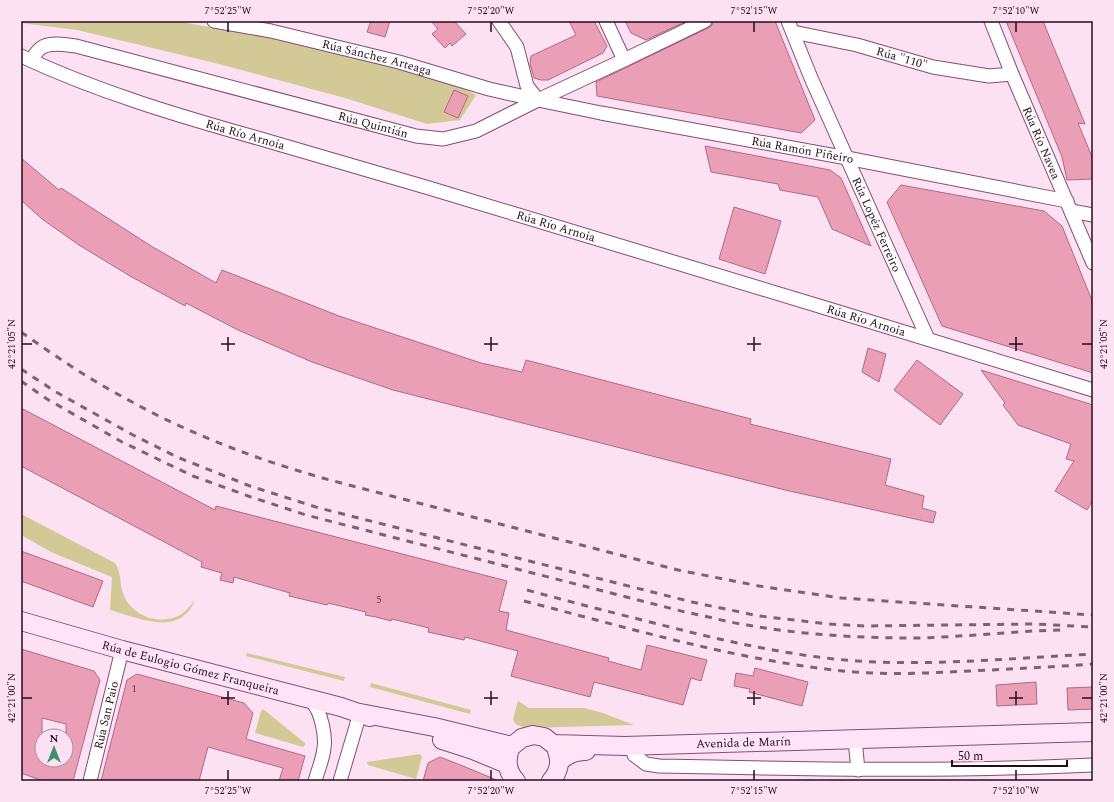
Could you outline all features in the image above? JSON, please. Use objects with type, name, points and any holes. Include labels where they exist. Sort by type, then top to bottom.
[{"type":"main road","name":"Rúa de Eulogio Gómez Franqueira","points":[[21,621],[122,650],[360,713],[473,750],[507,764]]},
{"type":"main road","name":"Rúa de Eulogio Gómez Franqueira","points":[[360,713],[434,727],[512,746]]},
{"type":"main road","name":"Avenida de Marín","points":[[627,746],[1093,732]]},
{"type":"main road","points":[[516,781],[508,770],[508,753],[512,746],[522,738],[533,735],[544,737],[553,744],[559,756],[560,761],[558,770],[551,781]]},
{"type":"main road","points":[[553,744],[627,746]]},
{"type":"main road","points":[[560,761],[565,756],[572,753],[627,746]]},
{"type":"street","name":"Rúa Sánchez Arteaga","points":[[214,21],[278,32],[399,62],[489,89],[538,100]]},
{"type":"street","points":[[499,21],[518,47],[527,86],[538,100]]},
{"type":"street","points":[[606,21],[624,60]]},
{"type":"street","name":"Rúa Quintián","points":[[26,58],[46,45],[61,44],[76,46],[416,136],[443,139],[476,131],[705,21]]},
{"type":"street","name":"Rúa Río Navea","points":[[991,21],[1093,264]]},
{"type":"street","name":"Rúa \"110\"","points":[[790,27],[933,66],[989,76],[1012,74]]},
{"type":"street","name":"Rúa Lopéz Ferreiro","points":[[790,27],[928,340]]},
{"type":"street","name":"Rúa Río Arnoia","points":[[26,58],[130,99],[194,120],[587,236],[1093,390]]},
{"type":"street","name":"Rúa Ramón Piñeiro","points":[[538,100],[847,158],[1069,206],[1093,214]]},
{"type":"street","name":"Rúa San Paio","points":[[90,781],[122,650]]},
{"type":"street","points":[[305,698],[313,703],[317,709],[325,740],[324,750],[315,781]]},
{"type":"street","points":[[340,781],[360,713]]},
{"type":"street","points":[[855,740],[858,770]]},
{"type":"street","points":[[687,744],[689,766]]},
{"type":"street","name":"Avenida de Marín","points":[[627,746],[634,755],[646,764],[689,766],[858,770],[1038,768],[1093,765]]},
{"type":"shaded area","points":[[21,21],[175,21],[307,44],[451,82],[476,95],[460,120],[427,124],[345,98],[211,62],[77,30],[21,23]]},
{"type":"shaded area","points":[[21,514],[115,563],[119,571],[121,588],[124,596],[128,603],[140,614],[155,619],[172,618],[180,615],[195,600],[188,612],[179,619],[169,622],[145,620],[110,610],[112,577],[53,553],[21,535]]},
{"type":"shaded area","points":[[247,653],[345,677],[344,681],[246,656]]},
{"type":"shaded area","points":[[371,683],[471,710],[470,714],[370,687]]},
{"type":"shaded area","points":[[518,701],[529,708],[584,708],[603,713],[634,725],[527,728],[518,725],[513,719]]},
{"type":"shaded area","points":[[263,709],[305,743],[305,745],[303,747],[255,733],[261,711]]},
{"type":"shaded area","points":[[420,754],[422,757],[416,779],[368,765],[367,762]]},
{"type":"building","points":[[371,21],[390,21],[385,37],[367,32]]},
{"type":"building","points":[[431,21],[454,21],[466,34],[452,46],[450,43],[445,48],[432,34],[438,29]]},
{"type":"building","points":[[569,21],[594,21],[607,46],[603,53],[548,80],[534,78],[530,64],[531,56],[576,35]]},
{"type":"building","points":[[625,21],[687,21],[646,40],[631,33]]},
{"type":"building","points":[[713,21],[775,21],[815,120],[801,133],[597,96],[596,82],[708,28],[712,25]]},
{"type":"building","points":[[1006,21],[1043,21],[1085,124],[1078,123],[1093,159],[1093,179],[1067,180],[1062,157]]},
{"type":"building","points":[[454,90],[468,96],[458,118],[444,112]]},
{"type":"building","points":[[705,146],[830,170],[841,178],[871,246],[832,229],[818,197],[780,190],[778,184],[711,172]]},
{"type":"building","points":[[21,158],[59,190],[61,188],[151,246],[216,283],[222,270],[339,316],[481,363],[522,372],[526,360],[751,419],[750,424],[891,459],[885,485],[924,496],[922,508],[936,512],[933,523],[785,490],[393,390],[312,362],[238,330],[186,303],[185,306],[130,276],[79,245],[42,219],[21,200]]},
{"type":"building","points":[[901,185],[1044,211],[1062,226],[1093,303],[1093,373],[942,326],[887,202]]},
{"type":"building","points":[[734,207],[781,221],[765,274],[719,259]]},
{"type":"building","points":[[868,348],[886,354],[879,382],[862,372]]},
{"type":"building","points":[[917,360],[963,394],[940,425],[894,390]]},
{"type":"building","points":[[981,370],[1093,405],[1093,500],[1087,510],[1055,491],[1074,461],[1066,459],[1071,444],[1018,425],[1003,405],[1005,403]]},
{"type":"building","points":[[21,408],[215,510],[216,506],[507,581],[499,611],[509,613],[506,630],[609,658],[608,661],[641,670],[647,645],[707,660],[701,681],[691,678],[683,705],[594,682],[590,697],[511,676],[518,651],[465,637],[464,640],[428,632],[429,628],[392,619],[391,621],[365,615],[366,612],[328,603],[327,605],[289,596],[290,593],[234,577],[233,583],[220,580],[222,573],[201,567],[202,562],[21,466]]},
{"type":"building","points":[[21,551],[103,581],[93,607],[21,581]]},
{"type":"building","points":[[21,649],[94,671],[100,680],[73,781],[43,781],[21,773]]},
{"type":"building","points":[[755,668],[808,682],[802,706],[749,692],[750,689],[734,686],[736,673],[753,676]]},
{"type":"building","points":[[137,674],[244,703],[253,713],[246,739],[305,756],[298,781],[279,781],[283,768],[208,747],[199,781],[101,781],[127,680]]},
{"type":"building","points":[[1036,682],[1037,704],[997,706],[996,685]]},
{"type":"building","points":[[1093,687],[1093,709],[1068,710],[1067,688]]},
{"type":"building","points":[[440,757],[499,781],[423,781],[428,763]]},
{"type":"railway","points":[[21,332],[58,358],[110,390],[176,424],[231,448],[259,458],[345,484],[678,570],[759,586],[841,598],[1093,615]]},
{"type":"railway","points":[[21,369],[56,392],[133,435],[177,457],[250,486],[319,508],[692,602],[759,616],[829,624],[866,626],[1035,624],[1093,627]]},
{"type":"railway","points":[[21,381],[47,399],[122,442],[193,476],[251,497],[306,515],[685,612],[768,628],[810,634],[853,637],[916,638],[1061,630]]},
{"type":"railway","points":[[527,590],[732,642],[782,652],[832,659],[916,663],[1093,654]]},
{"type":"railway","points":[[524,601],[729,653],[771,661],[854,672],[926,673],[1093,664]]}]
